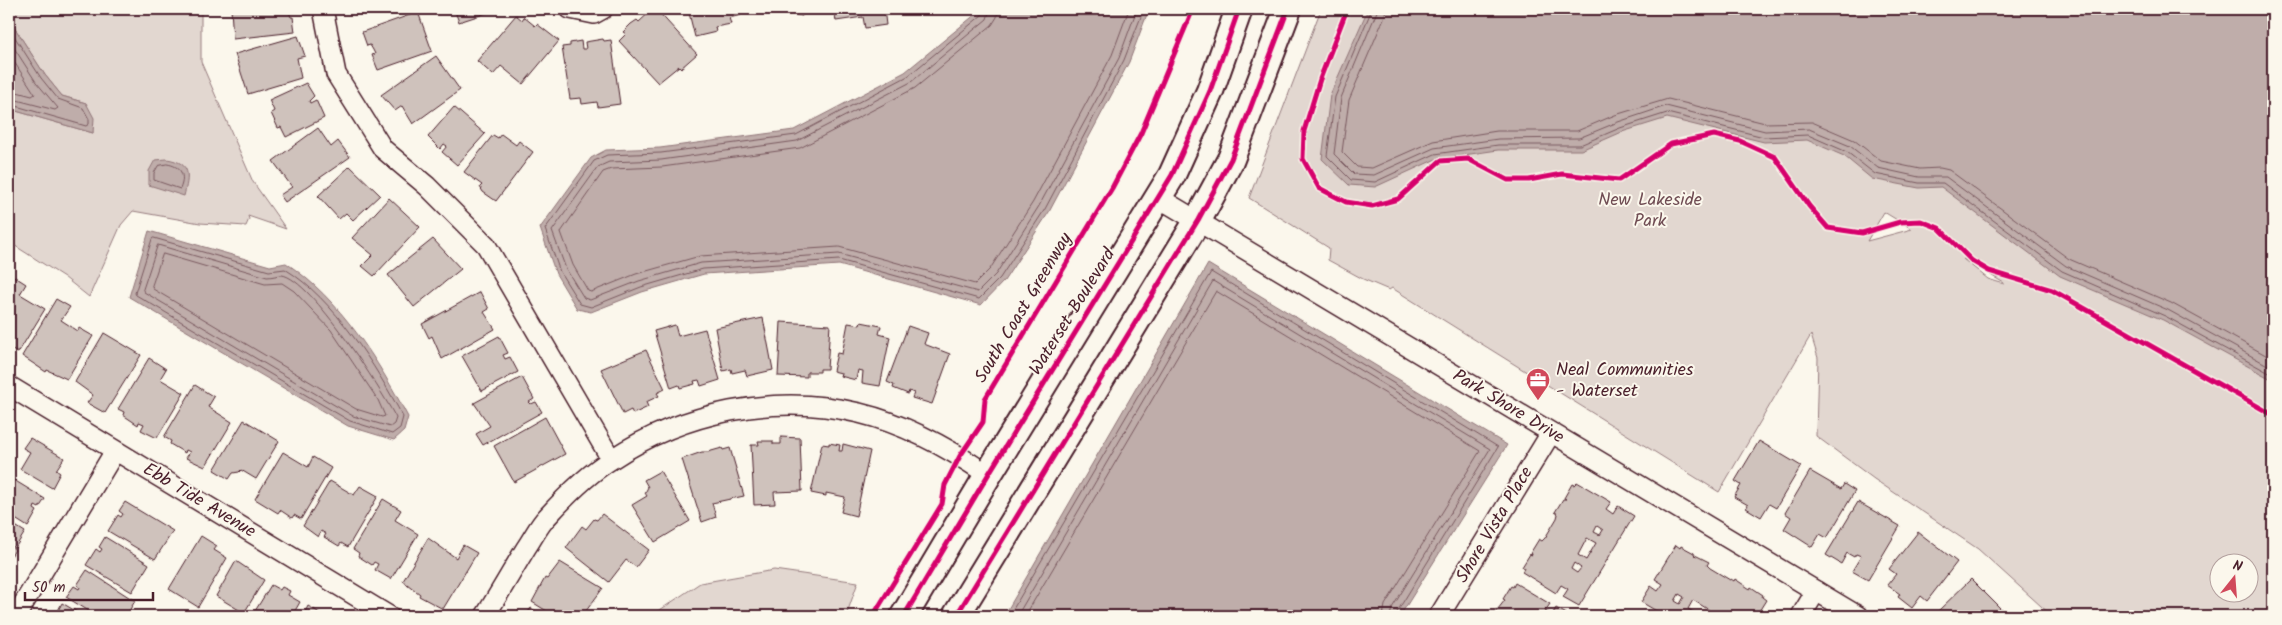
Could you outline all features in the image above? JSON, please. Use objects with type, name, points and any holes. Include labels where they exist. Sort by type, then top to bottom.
[{"type":"street","points":[[323,9],[336,74],[383,149],[427,186],[486,246],[611,459]]},
{"type":"street","points":[[570,9],[594,14],[603,9]]},
{"type":"street","name":"Waterset Boulevard","points":[[904,616],[1172,175],[1210,91],[1239,9]]},
{"type":"street","points":[[956,616],[1198,220],[1231,159],[1288,9]]},
{"type":"street","name":"Park Shore Drive","points":[[1159,198],[1858,616]]},
{"type":"street","name":"Ebb Tide Avenue","points":[[9,386],[389,616]]},
{"type":"street","points":[[485,616],[545,518],[579,486],[611,459],[647,440],[701,416],[750,407],[804,406],[859,413],[914,432],[960,456],[988,475]]},
{"type":"street","name":"Shore Vista Place","points":[[1439,616],[1551,433]]},
{"type":"street","points":[[16,616],[115,451]]},
{"type":"street","points":[[1800,616],[1816,591]]},
{"type":"green space","points":[[9,9],[201,9],[201,62],[253,182],[286,229],[248,216],[249,219],[246,226],[200,223],[133,211],[121,225],[89,297],[64,277],[9,242],[9,109],[93,133],[86,103],[62,96],[45,75],[9,19]]},
{"type":"green space","name":"New Lakeside Park","points":[[1321,9],[2273,9],[2273,616],[2052,616],[1978,549],[1874,479],[1816,436],[1818,358],[1811,335],[1719,492],[1392,288],[1389,290],[1363,279],[1328,260],[1329,248],[1249,198]],"holes":[[[1884,212],[1912,229],[1867,241]],[[1963,259],[2004,283],[2004,284],[1988,279]]]},
{"type":"green space","points":[[774,570],[858,582],[846,616],[651,616],[700,583]]},
{"type":"water","points":[[982,9],[1149,9],[1129,62],[1049,212],[1004,281],[981,305],[839,265],[704,274],[642,292],[591,312],[577,309],[556,274],[540,228],[591,158],[606,150],[660,148],[794,130],[905,72]]},
{"type":"water","points":[[1368,9],[2273,9],[2273,380],[2163,320],[2060,276],[1941,187],[1919,188],[1872,179],[1844,156],[1807,140],[1764,142],[1667,118],[1622,132],[1581,150],[1498,150],[1436,159],[1375,187],[1349,185],[1322,159],[1330,95]]},
{"type":"water","points":[[9,19],[45,75],[62,96],[86,103],[94,118],[93,133],[9,109]]},
{"type":"water","points":[[167,159],[185,167],[187,182],[184,196],[149,185],[149,171],[155,160]]},
{"type":"water","points":[[149,231],[270,266],[286,263],[306,278],[324,294],[356,332],[384,374],[408,417],[404,431],[394,440],[348,426],[129,297]]},
{"type":"water","points":[[1208,264],[1507,445],[1400,616],[1004,616]]},
{"type":"building","points":[[231,9],[288,9],[291,17],[293,17],[295,32],[233,39]]},
{"type":"building","points":[[454,9],[499,9],[459,22]]},
{"type":"building","points":[[653,9],[656,9],[697,54],[681,68],[679,66],[658,83],[619,41],[626,34],[623,32],[631,24],[637,20],[639,22]]},
{"type":"building","points":[[688,9],[739,9],[741,15],[729,18],[731,24],[715,27],[716,32],[695,37]]},
{"type":"building","points":[[768,9],[804,9],[802,16]]},
{"type":"building","points":[[834,9],[884,9],[886,25],[865,28],[863,17],[836,21]]},
{"type":"building","points":[[418,12],[432,51],[378,70],[372,55],[375,54],[370,45],[367,46],[362,32]]},
{"type":"building","points":[[516,15],[522,20],[524,17],[535,26],[537,24],[559,41],[523,84],[501,66],[493,75],[477,61]]},
{"type":"building","points":[[298,36],[305,56],[297,58],[301,78],[248,94],[235,54]]},
{"type":"building","points":[[603,39],[604,41],[611,40],[620,104],[598,107],[597,102],[582,104],[581,98],[570,99],[562,47],[581,41],[582,49],[586,49],[585,42]]},
{"type":"building","points":[[436,56],[460,90],[413,124],[402,106],[395,111],[381,95]]},
{"type":"building","points":[[306,83],[314,96],[309,101],[310,103],[316,100],[324,118],[286,137],[281,127],[278,128],[271,113],[274,111],[269,100]]},
{"type":"building","points":[[454,107],[485,134],[457,165],[442,152],[447,146],[444,144],[440,149],[428,137]]},
{"type":"building","points":[[318,128],[331,147],[338,141],[350,157],[285,202],[280,195],[292,187],[273,161]]},
{"type":"building","points":[[501,134],[516,145],[519,141],[533,152],[496,201],[483,192],[480,187],[482,185],[464,172],[493,135],[498,138]]},
{"type":"building","points":[[350,166],[380,195],[353,220],[346,213],[339,219],[318,196]]},
{"type":"building","points":[[389,198],[420,227],[374,276],[362,266],[373,255],[352,238]]},
{"type":"building","points":[[433,239],[461,269],[414,307],[388,275]]},
{"type":"building","points":[[9,273],[26,284],[20,294],[45,309],[18,353],[9,350]]},
{"type":"building","points":[[480,292],[489,309],[484,312],[495,329],[442,359],[432,336],[429,338],[422,324]]},
{"type":"building","points":[[56,299],[70,307],[61,320],[78,331],[79,328],[93,336],[67,379],[47,370],[46,372],[22,356]]},
{"type":"building","points":[[763,318],[773,370],[747,376],[745,370],[732,373],[731,369],[723,371],[715,328]]},
{"type":"building","points":[[781,322],[830,325],[827,369],[820,369],[820,372],[807,372],[807,377],[778,376]]},
{"type":"building","points":[[861,322],[881,326],[879,334],[890,337],[880,386],[862,383],[863,371],[858,370],[856,380],[840,376],[841,373],[833,371],[837,353],[842,354],[848,323],[860,325]]},
{"type":"building","points":[[675,325],[678,336],[705,329],[720,380],[701,386],[699,380],[694,381],[695,384],[680,388],[679,385],[671,388],[654,331]]},
{"type":"building","points":[[908,326],[928,333],[924,344],[950,354],[932,404],[912,398],[914,393],[909,391],[908,394],[893,388],[894,385],[887,382]]},
{"type":"building","points":[[104,333],[141,355],[105,413],[87,403],[93,395],[75,382]]},
{"type":"building","points":[[499,336],[508,353],[503,355],[505,359],[510,357],[518,372],[482,391],[462,356]]},
{"type":"building","points":[[646,350],[665,389],[657,393],[659,396],[646,402],[648,407],[633,414],[631,410],[623,414],[601,369]]},
{"type":"building","points":[[149,358],[166,369],[160,379],[184,393],[157,438],[141,430],[144,424],[139,422],[138,425],[123,415],[124,412],[118,409]]},
{"type":"building","points":[[522,377],[534,399],[529,402],[531,404],[536,402],[542,412],[483,445],[476,434],[490,426],[474,403]]},
{"type":"building","points":[[195,385],[214,397],[208,407],[232,422],[205,467],[186,458],[190,452],[186,450],[185,453],[170,444],[171,441],[164,437]]},
{"type":"building","points":[[545,417],[565,454],[514,482],[494,446]]},
{"type":"building","points":[[244,420],[279,441],[256,479],[241,470],[233,473],[229,479],[214,470]]},
{"type":"building","points":[[781,437],[800,438],[802,491],[774,492],[775,504],[754,505],[751,445],[759,445],[758,441],[773,441],[773,444],[781,444]]},
{"type":"building","points":[[30,438],[64,458],[56,470],[60,473],[52,488],[20,469],[30,452],[23,448]]},
{"type":"building","points":[[1759,441],[1801,466],[1776,508],[1769,504],[1761,517],[1746,508],[1748,505],[1734,497],[1741,485],[1735,481]]},
{"type":"building","points":[[829,443],[840,445],[839,451],[842,451],[843,444],[870,451],[856,516],[841,512],[845,497],[826,493],[826,496],[811,493],[822,444],[829,445]]},
{"type":"building","points":[[722,448],[723,450],[730,448],[744,496],[712,503],[716,517],[702,522],[682,459]]},
{"type":"building","points":[[283,452],[308,467],[313,457],[331,468],[301,519],[294,515],[292,518],[280,510],[278,513],[255,499]]},
{"type":"building","points":[[660,471],[690,521],[655,542],[632,505],[647,496],[645,493],[648,487],[644,480]]},
{"type":"building","points":[[1810,471],[1841,489],[1844,484],[1855,491],[1827,538],[1820,534],[1812,547],[1784,529],[1791,517],[1785,513]]},
{"type":"building","points":[[9,477],[45,499],[39,508],[35,506],[34,509],[37,511],[28,527],[9,515]]},
{"type":"building","points":[[330,481],[354,495],[360,486],[378,496],[348,547],[341,543],[339,546],[324,537],[326,534],[321,531],[318,537],[303,526]]},
{"type":"building","points":[[1577,482],[1611,502],[1606,509],[1613,514],[1618,506],[1634,516],[1579,606],[1563,597],[1568,589],[1561,585],[1556,593],[1522,572],[1524,568],[1522,567],[1530,554],[1532,555],[1531,552],[1539,539],[1542,541],[1545,538],[1557,518],[1558,514],[1555,512],[1563,499],[1566,499],[1564,498],[1572,484],[1574,485]],"holes":[[[1597,526],[1603,530],[1600,535],[1594,532]],[[1587,538],[1596,543],[1586,560],[1578,555]],[[1574,563],[1581,568],[1577,573],[1571,569]]]},
{"type":"building","points":[[383,499],[401,510],[395,520],[418,534],[391,579],[375,570],[378,564],[374,562],[372,565],[358,556],[359,553],[353,549]]},
{"type":"building","points":[[125,502],[173,531],[155,559],[108,531],[118,515],[121,517],[123,514],[119,511]]},
{"type":"building","points":[[1858,502],[1900,526],[1868,580],[1852,571],[1861,556],[1856,554],[1854,557],[1847,553],[1841,564],[1826,555]]},
{"type":"building","points":[[602,514],[649,550],[636,567],[626,560],[609,582],[566,548],[582,526],[586,529],[594,519],[597,520]]},
{"type":"building","points":[[9,522],[25,532],[15,548],[12,546],[15,550],[9,559]]},
{"type":"building","points":[[1918,532],[1957,562],[1927,601],[1921,596],[1912,608],[1898,597],[1900,594],[1887,585],[1896,574],[1889,569]]},
{"type":"building","points":[[201,536],[217,546],[214,550],[227,558],[198,607],[169,589]]},
{"type":"building","points":[[105,537],[149,564],[132,592],[86,565],[96,549],[100,552],[102,549],[99,547]]},
{"type":"building","points":[[428,538],[456,558],[463,545],[477,553],[443,609],[419,596],[420,594],[403,581]]},
{"type":"building","points":[[1676,545],[1709,562],[1707,565],[1710,568],[1730,580],[1734,581],[1735,579],[1750,589],[1751,587],[1763,595],[1762,597],[1766,600],[1756,616],[1706,616],[1709,610],[1693,600],[1688,609],[1701,616],[1665,616],[1641,602],[1651,586],[1658,591],[1663,584],[1655,579]],"holes":[[[1679,594],[1684,597],[1680,604],[1675,601]]]},
{"type":"building","points":[[236,561],[264,580],[244,613],[216,596]]},
{"type":"building","points":[[560,562],[603,588],[583,615],[586,616],[555,616],[532,602],[545,578],[547,579]]},
{"type":"building","points":[[87,570],[135,601],[126,616],[97,616],[66,597],[74,586],[79,589],[80,587],[77,585]]},
{"type":"building","points":[[1971,579],[2006,614],[2004,616],[1941,616],[1937,612]]},
{"type":"building","points":[[1515,583],[1550,604],[1545,611],[1552,615],[1556,608],[1570,616],[1496,616],[1494,614],[1505,600],[1503,599],[1511,586],[1513,587]]},
{"type":"building","points":[[271,585],[280,590],[282,587],[290,591],[288,595],[300,602],[292,616],[252,616]]},
{"type":"building","points":[[62,603],[84,616],[55,616]]},
{"type":"building","points":[[308,606],[315,610],[324,616],[303,616]]},
{"type":"building","points":[[531,608],[544,616],[525,616]]},
{"type":"cycle path","name":"South Coast Greenway","points":[[873,616],[942,504],[945,485],[960,456],[983,422],[985,399],[1112,188],[1141,133],[1193,9]]},
{"type":"cycle path","points":[[904,616],[1172,175],[1210,91],[1239,9]]},
{"type":"cycle path","points":[[956,616],[1198,220],[1231,159],[1288,9]]},
{"type":"cycle path","points":[[1347,9],[1320,79],[1304,131],[1303,159],[1319,188],[1346,202],[1372,206],[1398,199],[1440,161],[1468,159],[1508,180],[1529,180],[1562,174],[1619,180],[1671,144],[1714,135],[1740,141],[1775,157],[1809,206],[1828,228],[1862,233],[1900,222],[1921,221],[1939,228],[1972,261],[1989,271],[2052,290],[2273,415]]},
{"type":"place","name":"Neal Communities - Waterset","points":[[1538,401]]}]
